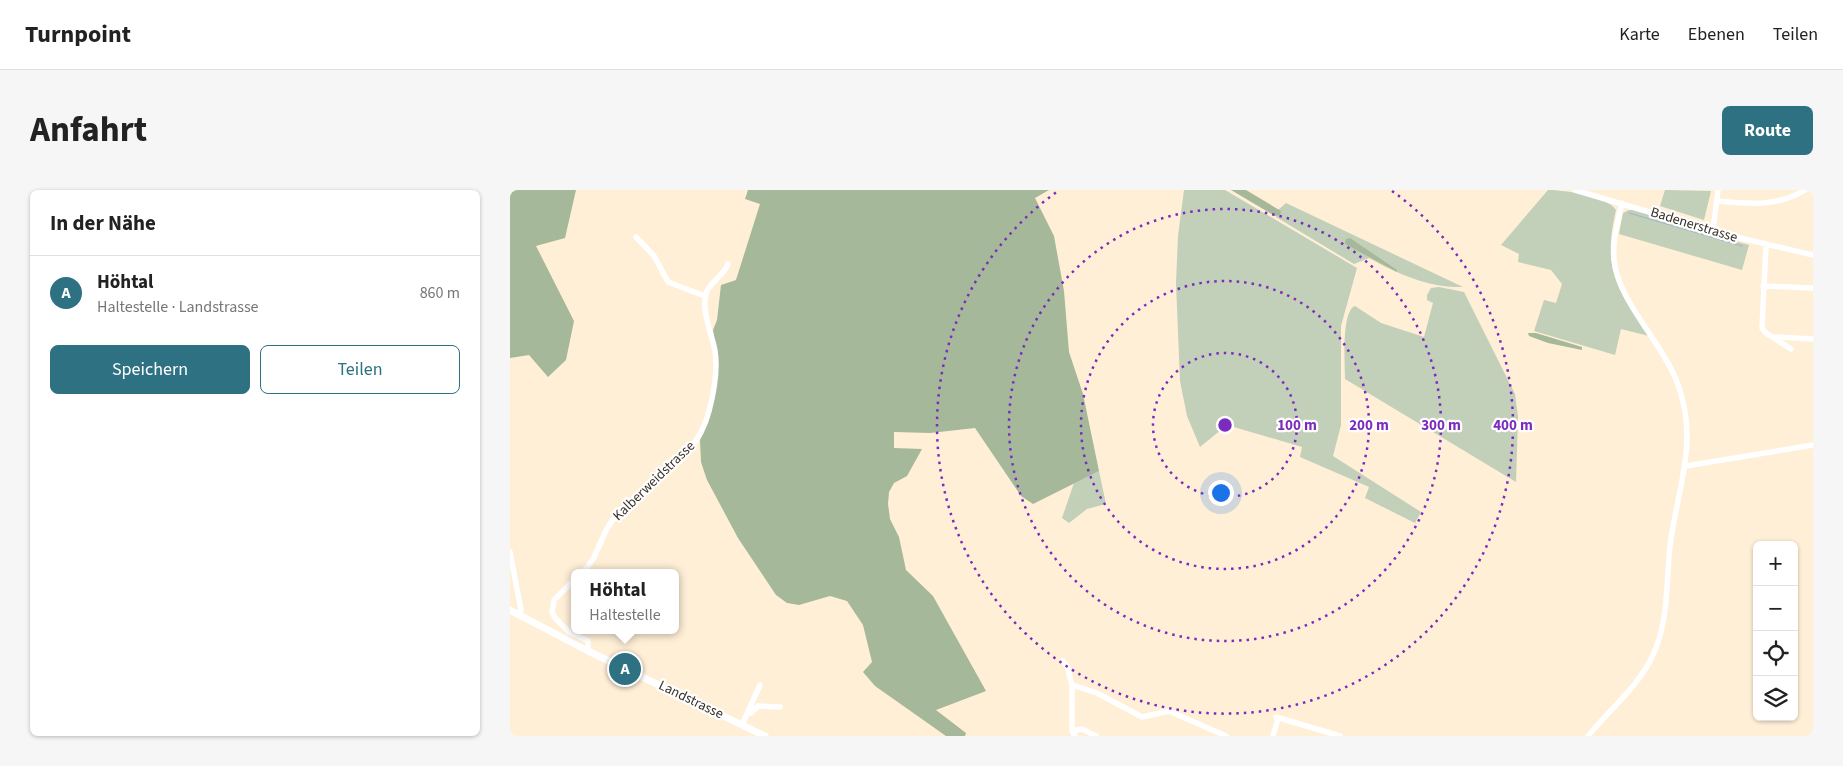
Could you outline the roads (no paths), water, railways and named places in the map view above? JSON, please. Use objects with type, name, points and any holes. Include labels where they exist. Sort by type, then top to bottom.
[{"type":"main road","name":"Landstrasse","points":[[510,610],[519,613],[588,651],[744,722],[765,736]]},
{"type":"street","name":"Badenerstrasse","points":[[1575,190],[1713,231],[1813,255]]},
{"type":"street","points":[[1713,231],[1718,190]]},
{"type":"street","points":[[1717,200],[1776,203],[1793,198],[1805,190]]},
{"type":"street","points":[[1588,736],[1628,692],[1652,658],[1664,621],[1672,531],[1686,466],[1686,423],[1679,386],[1669,363],[1630,303],[1616,274],[1613,242],[1622,203]]},
{"type":"street","points":[[636,237],[654,256],[668,282],[706,296],[710,286],[722,276],[728,264]]},
{"type":"street","points":[[1766,245],[1762,286],[1762,328],[1791,349]]},
{"type":"street","points":[[1762,286],[1813,288]]},
{"type":"street","name":"Kalberweidstrasse","points":[[586,569],[594,560],[612,521],[681,459],[704,429],[712,402],[716,364],[706,312],[706,296]]},
{"type":"street","points":[[1775,338],[1813,339]]},
{"type":"street","points":[[1686,466],[1813,445]]},
{"type":"street","points":[[510,552],[522,610],[519,613]]},
{"type":"street","points":[[571,583],[556,597],[552,612],[555,618],[571,633]]},
{"type":"street","points":[[573,634],[588,641],[588,651]]},
{"type":"street","points":[[1063,661],[1067,666],[1072,686],[1073,734],[1082,729],[1096,736]]},
{"type":"street","points":[[744,722],[760,685]]},
{"type":"street","points":[[1072,686],[1088,689],[1142,717],[1169,711],[1226,736]]},
{"type":"street","points":[[744,722],[758,706],[780,707]]},
{"type":"street","points":[[1273,736],[1277,718],[1340,736]]},
{"type":"waterway","points":[[1629,213],[1742,246]]},
{"type":"place","name":"Höhtal","points":[[625,669]]}]
